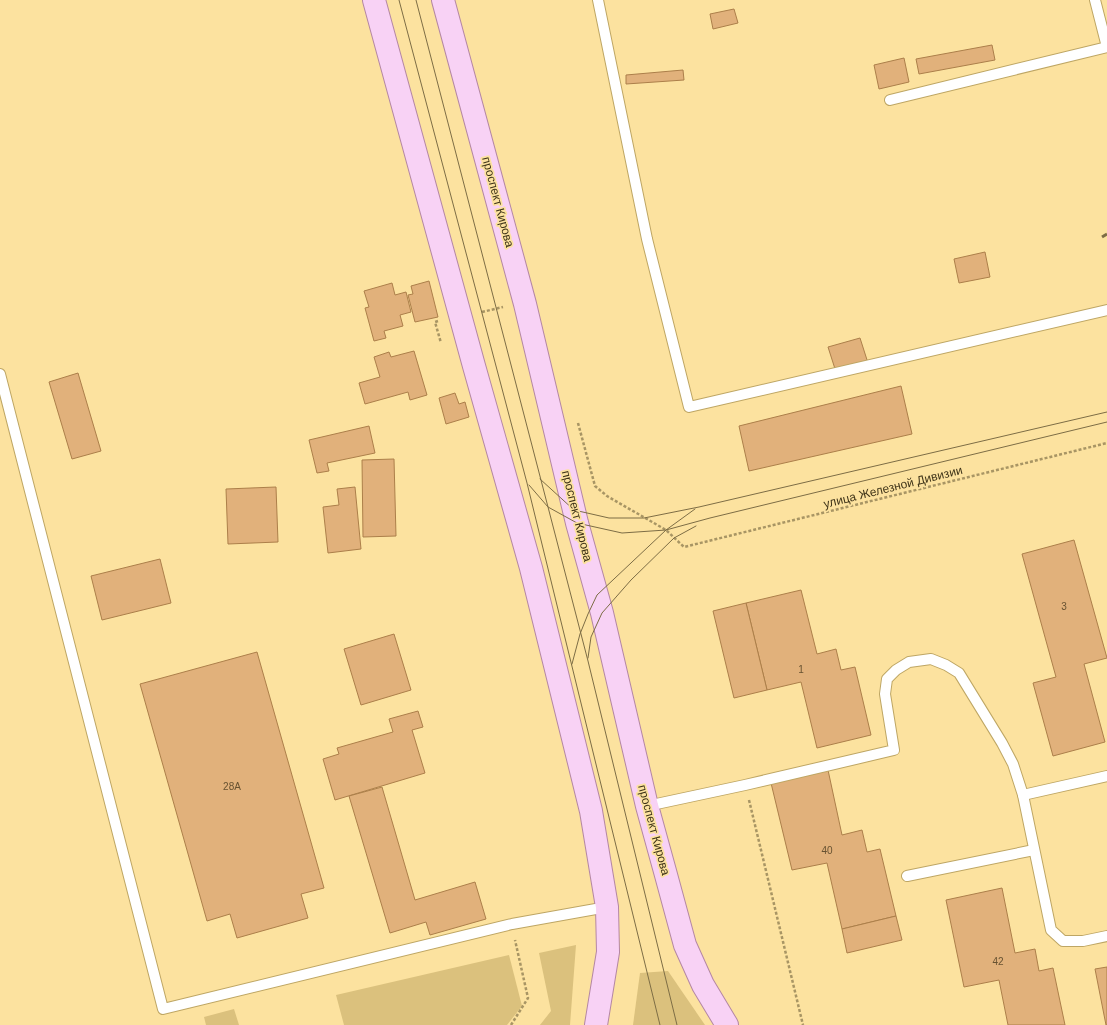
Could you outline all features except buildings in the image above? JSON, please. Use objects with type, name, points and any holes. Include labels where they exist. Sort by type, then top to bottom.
[{"type":"main road","points":[[374,0],[531,568],[591,811],[607,907],[608,952],[596,1025]]},
{"type":"main road","name":"проспект Кирова","points":[[443,0],[525,304],[577,523],[602,613],[647,806],[685,945],[703,985],[727,1025]]},
{"type":"lane","points":[[598,0],[647,239],[689,408],[1107,310]]},
{"type":"lane","points":[[890,100],[1107,47],[1095,0]]},
{"type":"lane","points":[[0,374],[163,1009],[512,924],[607,907]]},
{"type":"lane","points":[[647,806],[894,750],[885,694],[887,679],[896,670],[909,662],[931,659],[946,665],[959,673],[1010,757],[1023,794],[1051,930],[1064,942],[1083,941],[1107,936]]},
{"type":"lane","points":[[1023,794],[1107,776]]},
{"type":"lane","points":[[908,876],[1034,850]]},
{"type":"path","points":[[441,343],[435,322],[496,308],[525,304]]},
{"type":"path","name":"улица Железной Дивизии","points":[[577,419],[596,486],[607,496],[666,530],[684,547],[1107,443]]},
{"type":"path","points":[[745,785],[804,1025]]},
{"type":"path","points":[[512,924],[528,998],[512,1025]]},
{"type":"shaded area","points":[[576,945],[570,1025],[540,1025],[551,1011],[539,953]]},
{"type":"shaded area","points":[[509,955],[522,1006],[507,1025],[344,1025],[336,995]]},
{"type":"shaded area","points":[[668,971],[705,1025],[633,1025],[640,973]]},
{"type":"shaded area","points":[[234,1009],[239,1025],[206,1025],[204,1017]]},
{"type":"tram line","points":[[399,0],[527,483],[660,1025]]},
{"type":"tram line","points":[[416,0],[588,661],[677,1025]]},
{"type":"tram line","points":[[540,479],[574,510],[609,518],[644,518],[699,507],[1107,412]]},
{"type":"tram line","points":[[529,485],[548,507],[577,523],[622,533],[666,530],[1107,422]]},
{"type":"tram line","points":[[572,664],[580,634],[597,595],[666,530],[695,509]]},
{"type":"tram line","points":[[588,658],[591,637],[602,613],[631,580],[674,538],[696,526]]},
{"type":"railway","points":[[1102,237],[1107,234]]}]
